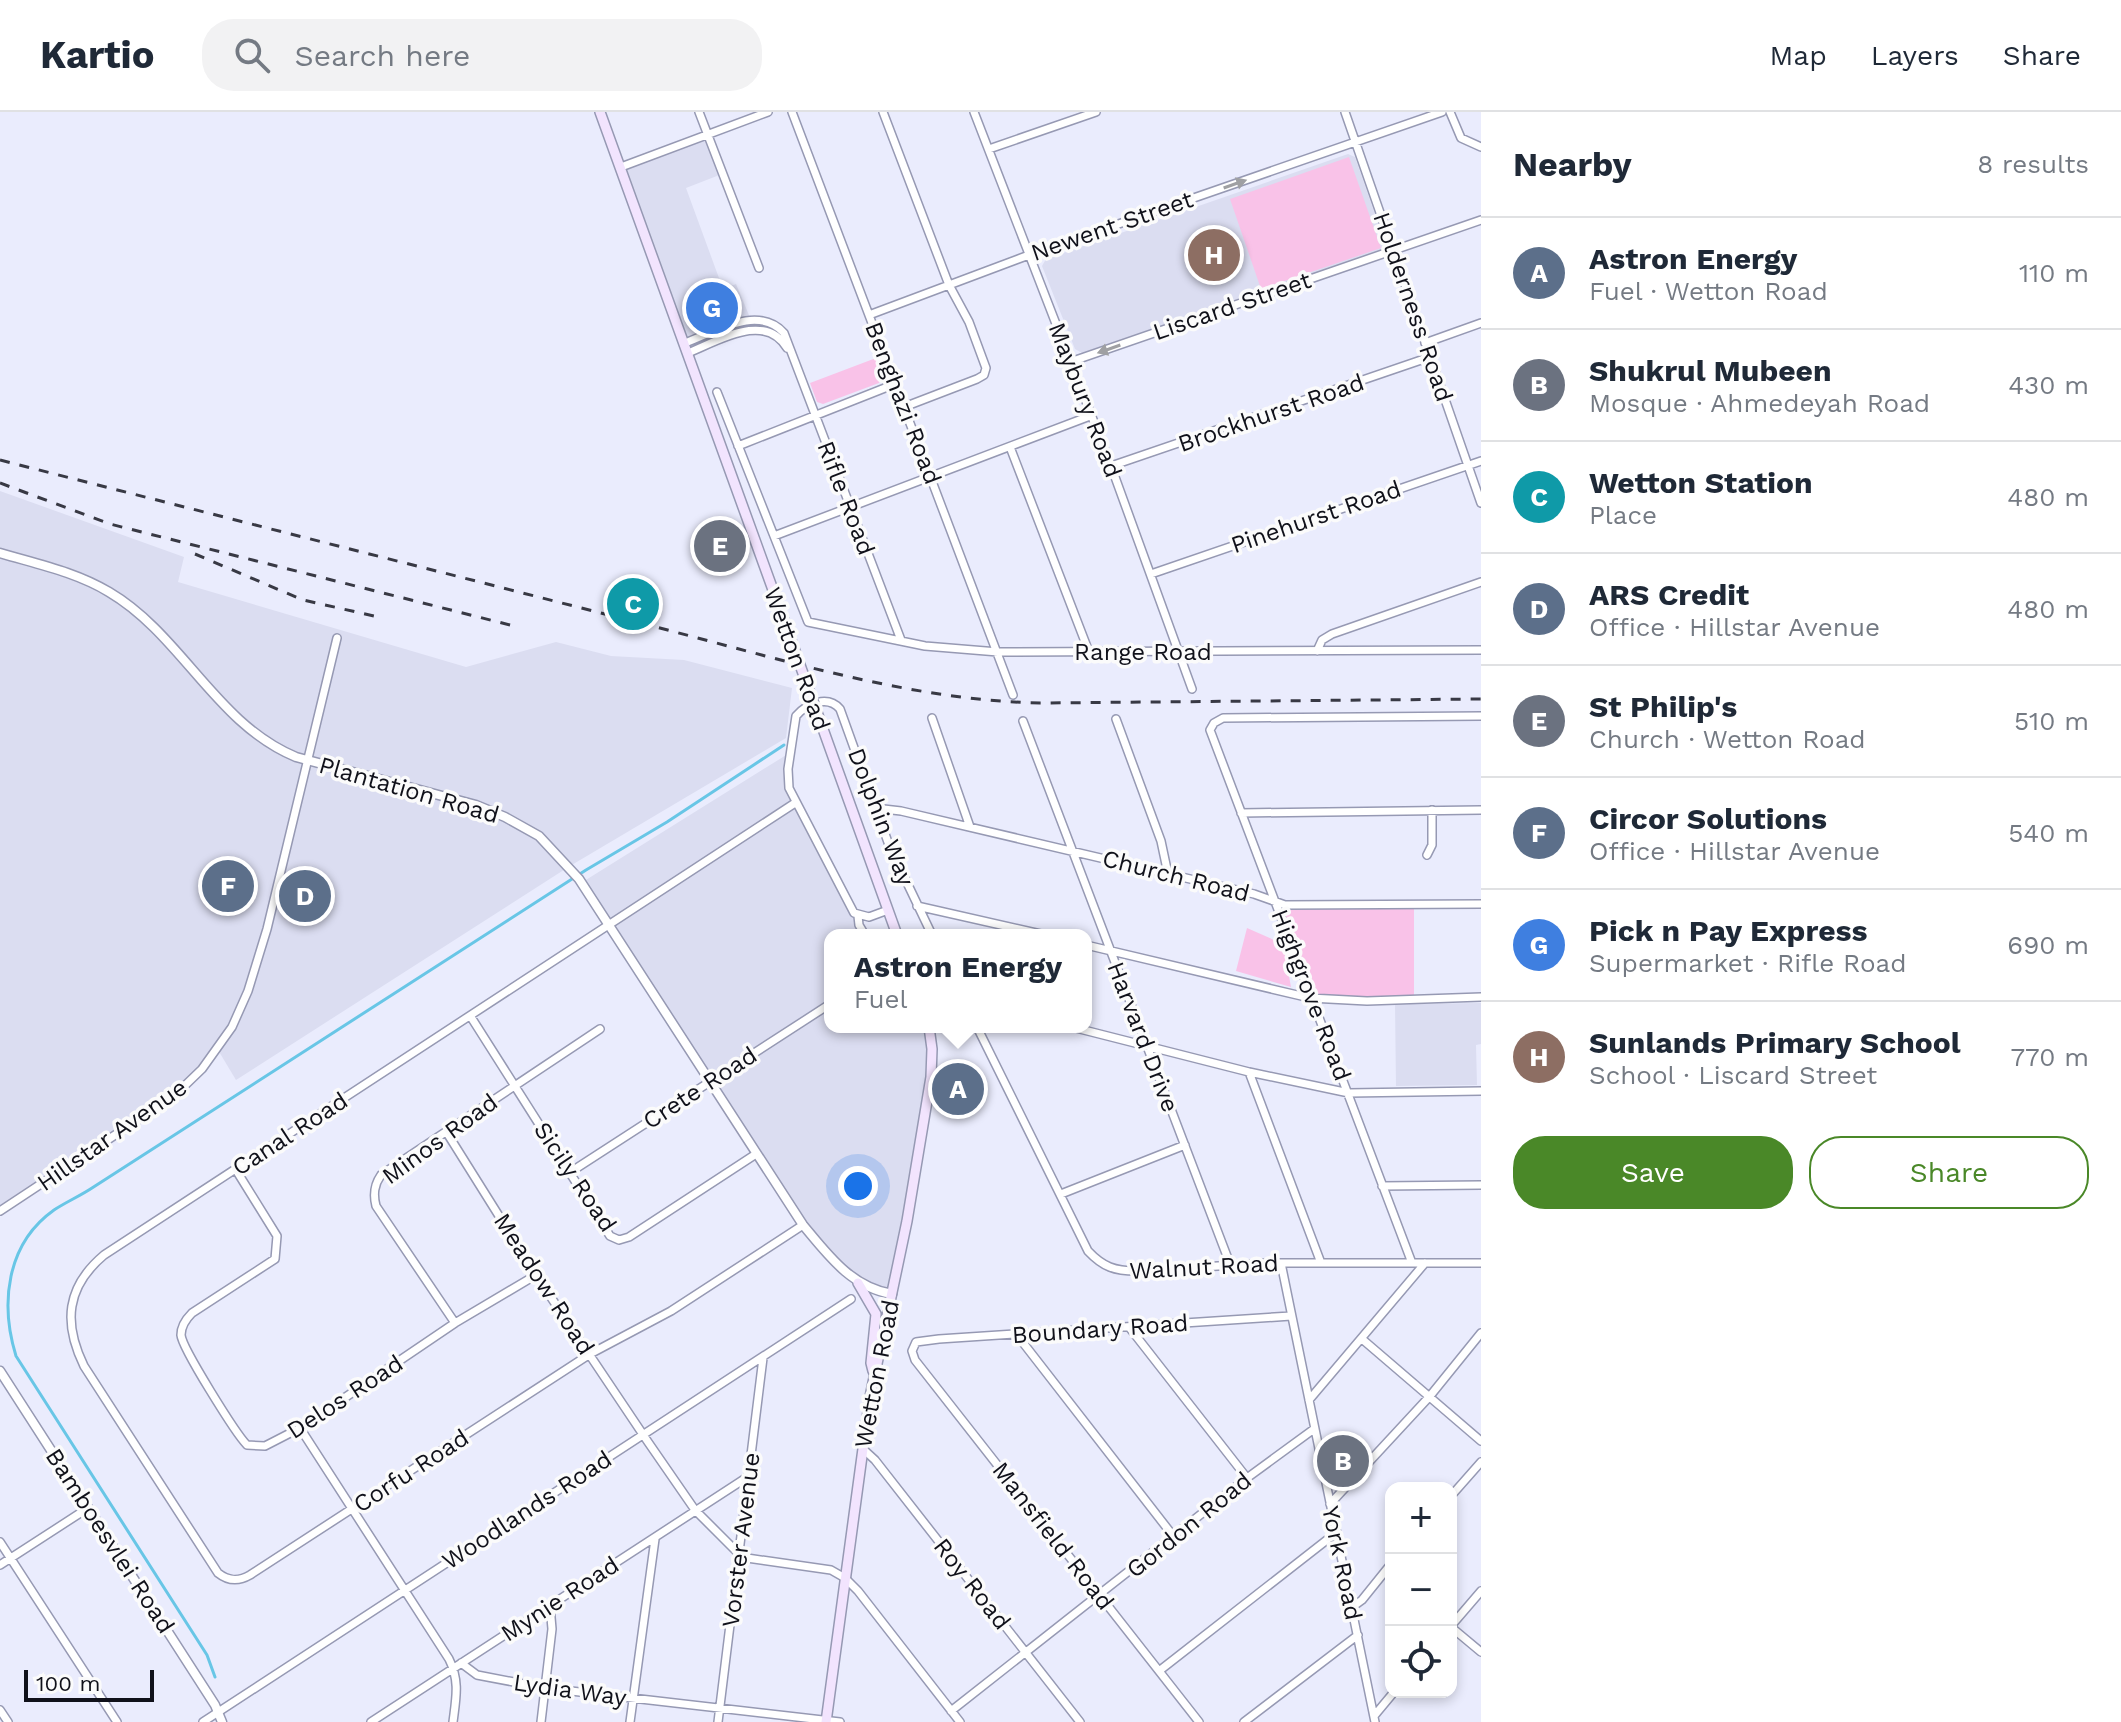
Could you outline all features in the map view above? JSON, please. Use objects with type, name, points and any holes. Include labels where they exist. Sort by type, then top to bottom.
[{"type":"main road","name":"Wetton Road","points":[[600,112],[895,929]]},
{"type":"main road","name":"Wetton Road","points":[[826,1722],[874,1374],[917,1167],[931,1077],[930,1033]]},
{"type":"main road","points":[[858,1283],[876,1314],[871,1363],[874,1374]]},
{"type":"street","points":[[699,112],[759,268]]},
{"type":"street","points":[[621,167],[768,112]]},
{"type":"street","name":"Benghazi Road","points":[[792,112],[1013,695]]},
{"type":"street","points":[[883,112],[949,285],[969,322],[986,371],[977,379],[904,407]]},
{"type":"street","name":"Maybury Road","points":[[974,112],[1111,466],[1192,689]]},
{"type":"street","points":[[989,149],[1096,112]]},
{"type":"street","name":"Holderness Road","points":[[1345,112],[1481,503]]},
{"type":"street","name":"Newent Street","points":[[869,315],[1029,255],[1442,112]]},
{"type":"street","points":[[1450,112],[1461,138],[1481,147]]},
{"type":"street","name":"Liscard Street","points":[[1070,362],[1481,220]]},
{"type":"street","name":"Rifle Road","points":[[686,348],[760,319],[776,324],[784,333],[901,640]]},
{"type":"street","points":[[1425,343],[1481,323]]},
{"type":"street","name":"Brockhurst Road","points":[[1111,466],[1430,357]]},
{"type":"street","points":[[738,446],[895,384]]},
{"type":"street","points":[[717,392],[774,536],[1090,416]]},
{"type":"street","points":[[1010,447],[1089,652]]},
{"type":"street","name":"Pinehurst Road","points":[[1151,574],[1481,461]]},
{"type":"street","name":"Range Road","points":[[774,536],[808,622],[951,649],[998,652],[1481,650]]},
{"type":"street","name":"Plantation Road","points":[[0,553],[71,574],[108,591],[145,621],[241,722],[272,747],[308,760],[476,805],[519,823],[544,840],[570,866],[803,1225],[858,1283],[892,1294]]},
{"type":"street","points":[[1317,651],[1322,640],[1332,634],[1481,582]]},
{"type":"street","name":"Hillstar Avenue","points":[[0,1211],[165,1103],[202,1069],[232,1027],[248,991],[267,929],[337,638]]},
{"type":"street","name":"Dolphin Way","points":[[888,910],[869,917],[858,916],[848,903],[795,803],[788,778],[796,716],[823,701],[835,703],[840,709],[889,845],[929,929]]},
{"type":"street","name":"Highgrove Road","points":[[1412,1263],[1211,734],[1211,726],[1223,718],[1481,716]]},
{"type":"street","points":[[932,718],[970,827]]},
{"type":"street","points":[[1116,719],[1161,841],[1168,874]]},
{"type":"street","name":"Harvard Drive","points":[[1023,721],[1230,1264]]},
{"type":"street","name":"Canal Road","points":[[229,1579],[212,1565],[84,1366],[72,1337],[70,1319],[78,1286],[96,1263],[795,803]]},
{"type":"street","name":"Church Road","points":[[875,808],[901,811],[1254,894],[1285,905],[1481,904]]},
{"type":"street","points":[[1427,855],[1432,845],[1432,810]]},
{"type":"street","points":[[1241,813],[1481,810]]},
{"type":"street","points":[[917,906],[1019,929]]},
{"type":"street","points":[[858,916],[861,929]]},
{"type":"street","points":[[1092,946],[1310,998],[1367,1001],[1481,997]]},
{"type":"street","name":"Crete Road","points":[[569,1173],[824,1008]]},
{"type":"street","name":"Sicily Road","points":[[471,1017],[610,1236],[619,1240],[629,1237],[756,1154]]},
{"type":"street","name":"Minos Road","points":[[455,1323],[376,1206],[374,1190],[381,1175],[600,1029]]},
{"type":"street","points":[[1092,1032],[1249,1072],[1349,1093],[1481,1091]]},
{"type":"street","name":"Walnut Road","points":[[980,1033],[1088,1251],[1108,1267],[1119,1271],[1136,1271],[1230,1264],[1481,1263]]},
{"type":"street","points":[[1249,1072],[1321,1263]]},
{"type":"street","name":"Meadow Road","points":[[447,1133],[536,1275],[695,1510],[739,1554]]},
{"type":"street","points":[[1061,1194],[1185,1145]]},
{"type":"street","name":"Delos Road","points":[[236,1170],[273,1227],[278,1252],[265,1267],[192,1313],[184,1322],[182,1343],[247,1445],[265,1446],[300,1428],[455,1323],[536,1275]]},
{"type":"street","points":[[1382,1186],[1481,1185]]},
{"type":"street","name":"Corfu Road","points":[[229,1579],[239,1580],[250,1575],[590,1354],[671,1311],[803,1225]]},
{"type":"street","name":"York Road","points":[[1281,1263],[1374,1719]]},
{"type":"street","points":[[1309,1400],[1425,1263]]},
{"type":"street","name":"Woodlands Road","points":[[203,1722],[851,1299]]},
{"type":"street","name":"Boundary Road","points":[[913,1348],[916,1342],[923,1341],[1291,1316]]},
{"type":"street","points":[[1129,1327],[1247,1478]]},
{"type":"street","points":[[1330,1504],[1430,1396],[1481,1333]]},
{"type":"street","points":[[1017,1335],[1174,1537]]},
{"type":"street","points":[[1362,1339],[1481,1441]]},
{"type":"street","name":"Mansfield Road","points":[[913,1348],[915,1360],[1199,1722]]},
{"type":"street","name":"Vorster Avenue","points":[[718,1722],[763,1358]]},
{"type":"street","name":"Bamboesvlei Road","points":[[0,1371],[222,1722]]},
{"type":"street","points":[[300,1428],[453,1668],[457,1685],[453,1722]]},
{"type":"street","name":"Gordon Road","points":[[951,1711],[1247,1478],[1314,1429]]},
{"type":"street","name":"Roy Road","points":[[863,1449],[875,1460],[1080,1722]]},
{"type":"street","points":[[1457,1489],[1481,1462]]},
{"type":"street","name":"Mynie Road","points":[[371,1722],[749,1476]]},
{"type":"street","points":[[0,1565],[88,1508]]},
{"type":"street","points":[[1159,1671],[1337,1532]]},
{"type":"street","points":[[630,1722],[655,1539]]},
{"type":"street","points":[[0,1542],[117,1722]]},
{"type":"street","points":[[739,1554],[754,1561],[831,1570],[845,1578],[960,1722]]},
{"type":"street","points":[[1351,1608],[1385,1574]]},
{"type":"street","points":[[1457,1619],[1481,1591]]},
{"type":"street","points":[[541,1722],[552,1629],[550,1606]]},
{"type":"street","points":[[1457,1631],[1481,1652]]},
{"type":"street","points":[[1244,1722],[1358,1635]]},
{"type":"street","name":"Lydia Way","points":[[461,1663],[477,1675],[545,1688],[840,1722]]},
{"type":"street","points":[[1374,1719],[1390,1698]]},
{"type":"street","points":[[0,1710],[8,1722]]},
{"type":"shaded area","points":[[708,135],[722,174],[686,188],[723,289],[736,284],[751,320],[685,343],[621,167]]},
{"type":"shaded area","points":[[1348,154],[1355,157],[1385,243],[1382,250],[1082,353],[1075,349],[1042,266],[1046,259]]},
{"type":"shaded area","points":[[1349,157],[1381,248],[1261,289],[1230,199]]},
{"type":"shaded area","points":[[876,358],[882,376],[879,383],[823,404],[817,402],[810,383]]},
{"type":"shaded area","points":[[0,491],[184,557],[178,582],[466,667],[556,642],[611,656],[684,660],[792,688],[786,738],[570,866],[236,1080],[218,1050],[189,1083],[0,1213]]},
{"type":"shaded area","points":[[791,752],[788,778],[853,912],[866,929],[824,929],[824,1033],[930,1033],[932,1049],[892,1294],[874,1290],[825,1251],[581,883]]},
{"type":"shaded area","points":[[1275,903],[1414,904],[1414,1000],[1311,1001]]},
{"type":"shaded area","points":[[1247,928],[1283,944],[1291,987],[1236,971]]},
{"type":"shaded area","points":[[1481,1003],[1481,1044],[1476,1045],[1477,1085],[1396,1086],[1395,1004]]},
{"type":"waterway","points":[[215,1677],[207,1655],[16,1356],[8,1316],[8,1296],[17,1257],[26,1240],[54,1210],[784,745]]},
{"type":"railway","points":[[0,460],[783,661],[936,694],[1040,703],[1481,699]]},
{"type":"railway","points":[[0,483],[110,524],[518,627]]},
{"type":"railway","points":[[195,554],[303,600],[383,618]]},
{"type":"place","name":"Sunlands Primary School","points":[[1214,255]]},
{"type":"place","name":"Pick n Pay Express","points":[[712,308]]},
{"type":"place","name":"St Philip's","points":[[720,546]]},
{"type":"place","name":"Wetton Station","points":[[633,604]]},
{"type":"place","name":"Circor Solutions","points":[[228,886]]},
{"type":"place","name":"ARS Credit","points":[[305,896]]},
{"type":"place","name":"Astron Energy","points":[[958,1089]]},
{"type":"place","name":"Shukrul Mubeen","points":[[1343,1461]]}]
